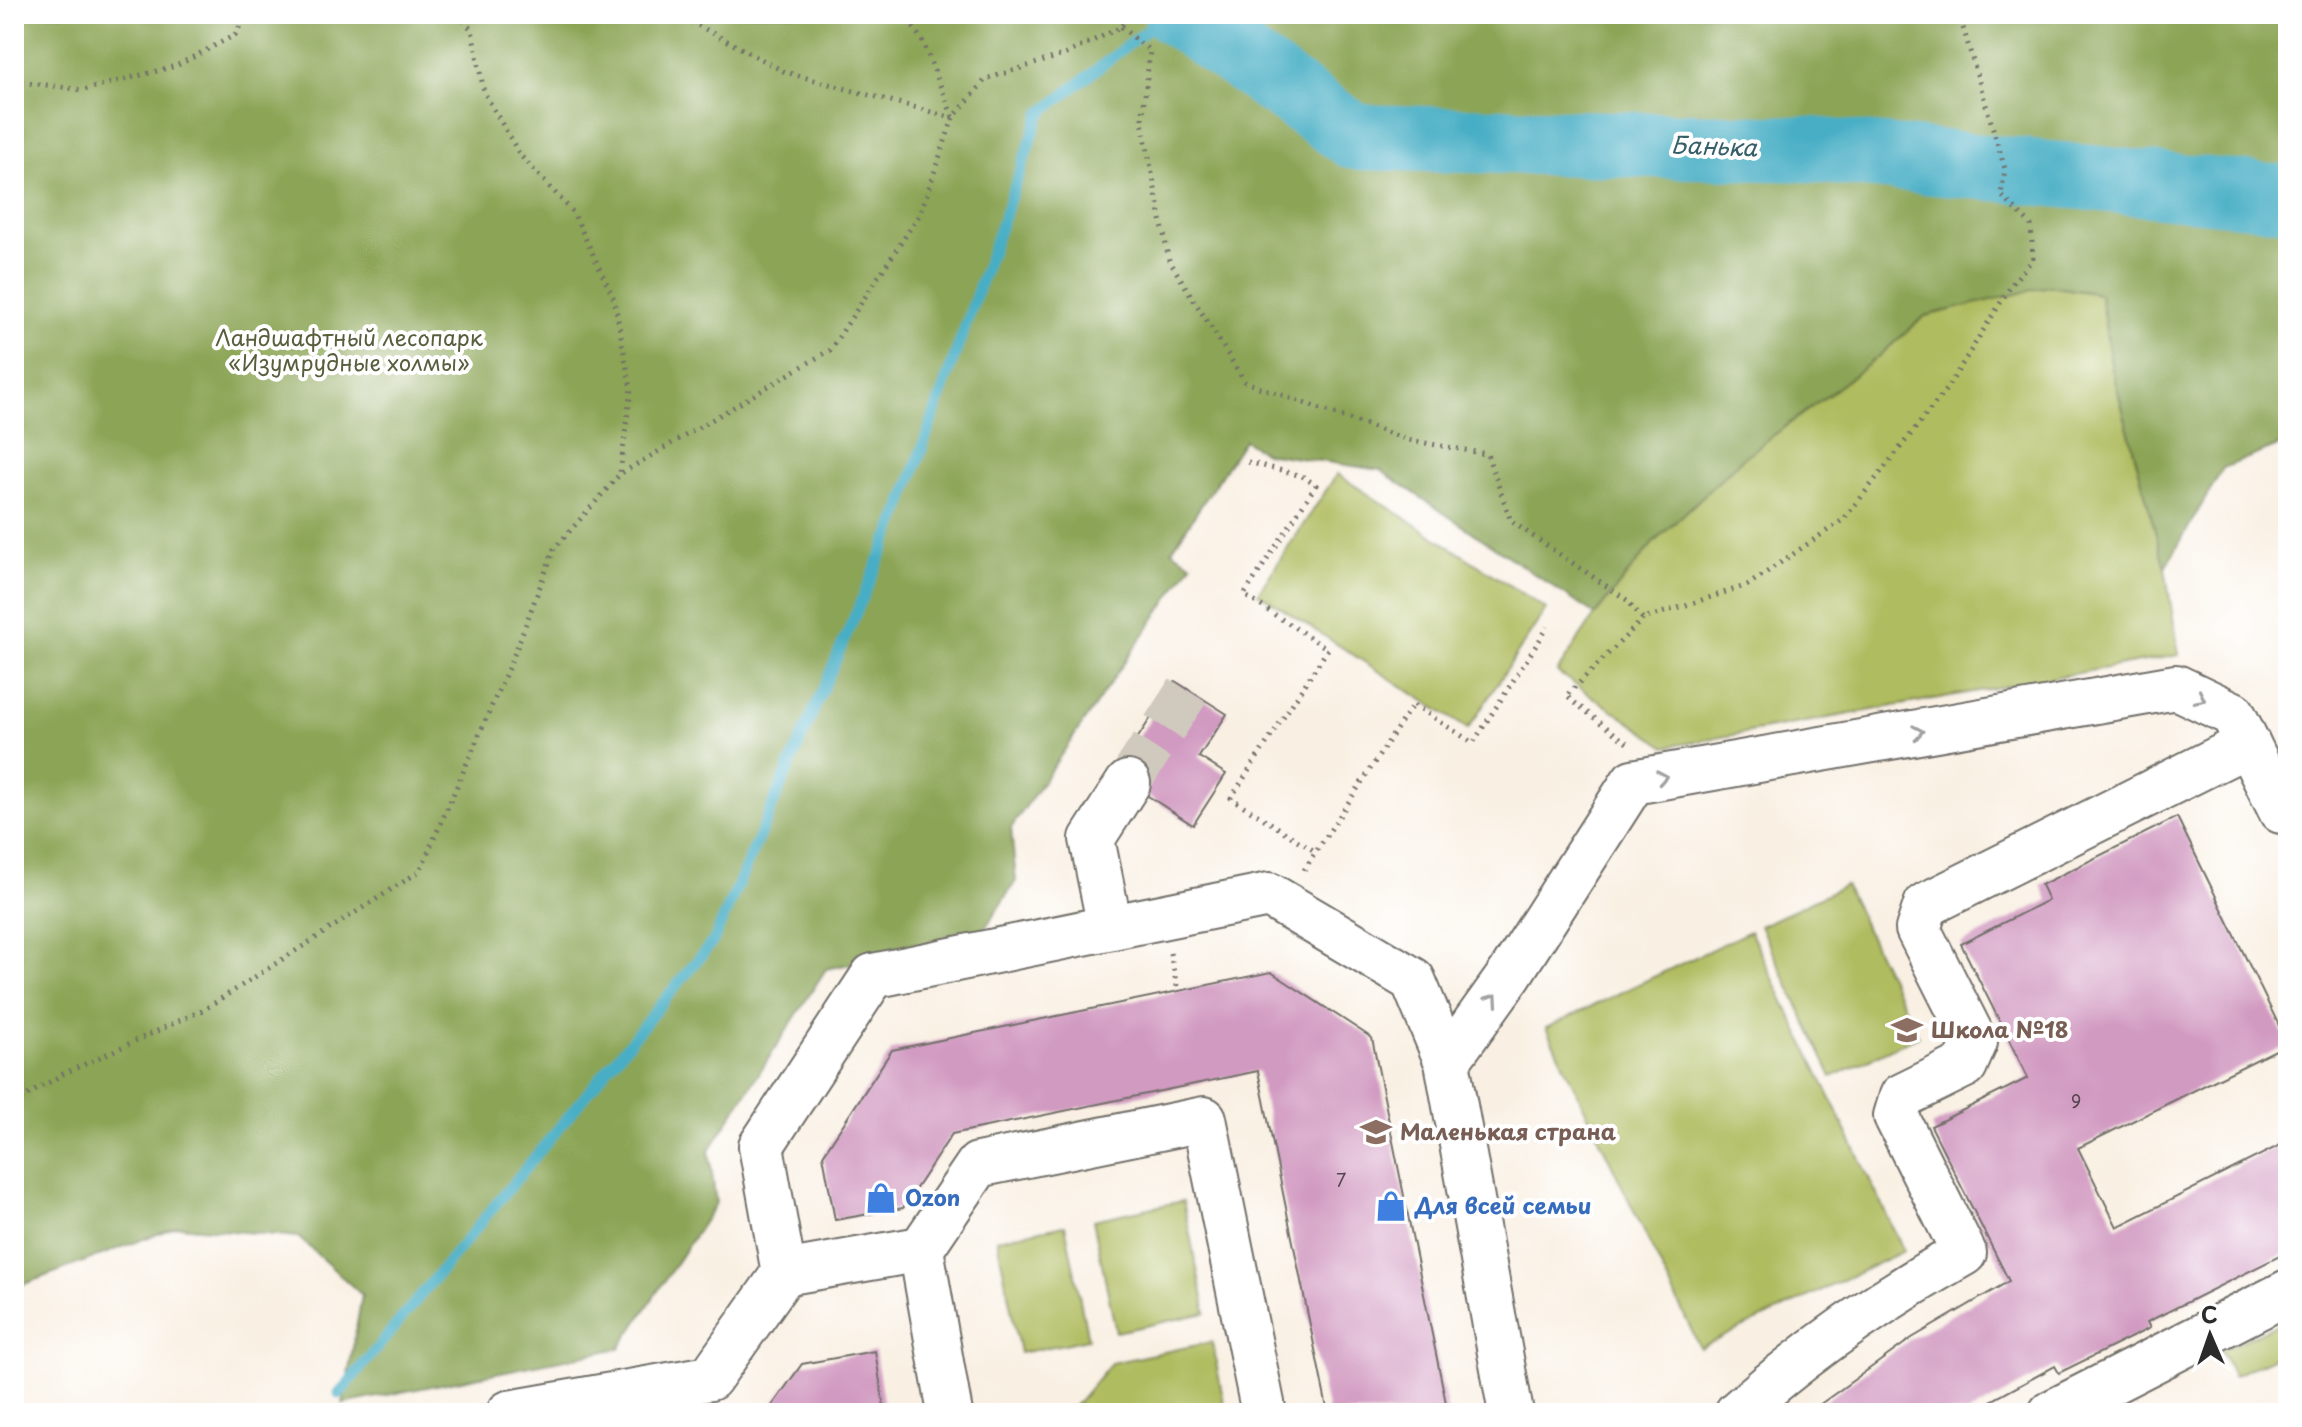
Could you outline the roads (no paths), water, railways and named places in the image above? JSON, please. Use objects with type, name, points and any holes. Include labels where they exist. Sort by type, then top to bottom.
[{"type":"lane","points":[[1447,1062],[1510,974],[1633,782],[2176,687],[2233,714],[2286,815]]},
{"type":"lane","points":[[1737,1413],[1829,1337],[1892,1294],[1964,1253],[1896,1116],[1902,1096],[1965,1065],[1975,1042],[1918,929],[1926,905],[2248,744]]},
{"type":"lane","points":[[1110,927],[1099,875],[1139,790]]},
{"type":"lane","points":[[784,1273],[761,1146],[873,976],[1269,895],[1413,980],[1447,1062],[1511,1413]]},
{"type":"lane","points":[[950,1413],[921,1249],[978,1165],[1204,1119],[1264,1413]]},
{"type":"lane","points":[[509,1413],[710,1378],[784,1273],[921,1249]]},
{"type":"lane","points":[[2051,1413],[2288,1292]]},
{"type":"waterway","points":[[339,1394],[714,940],[899,514],[1040,114],[1167,14]]},
{"type":"waterway","name":"Банька","points":[[1177,14],[1355,137],[1804,149],[2288,198]]},
{"type":"tunnel","points":[[1128,783],[1189,689]]},
{"type":"place","name":"Школа №18","points":[[1907,1030]]},
{"type":"place","name":"Маленькая страна","points":[[1376,1132]]},
{"type":"place","name":"Ozon","points":[[881,1198]]},
{"type":"place","name":"Для всей семьи","points":[[1391,1206]]},
{"type":"park label","name":"Ландшафтный лесопарк «Изумрудные холмы»","points":[[349,350]]}]
